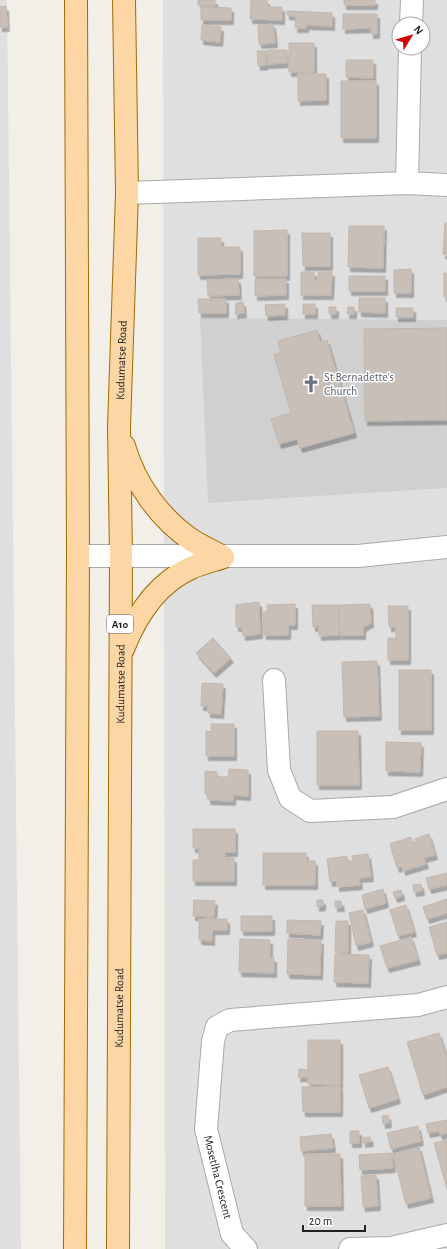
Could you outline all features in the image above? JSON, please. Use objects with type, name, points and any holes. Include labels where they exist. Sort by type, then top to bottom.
[{"type":"main road","points":[[75,1249],[78,556],[76,0]]},
{"type":"main road","name":"Kudumatse Road","points":[[118,1249],[121,555],[119,427],[127,193],[124,0]]},
{"type":"main road","points":[[119,427],[128,461],[144,492],[166,519],[193,541],[223,557]]},
{"type":"main road","points":[[120,660],[129,634],[145,606],[165,584],[190,568],[223,557]]},
{"type":"street","points":[[411,16],[412,0]]},
{"type":"street","points":[[408,183],[410,56]]},
{"type":"street","points":[[127,193],[408,183],[447,185]]},
{"type":"street","points":[[78,556],[358,556],[447,547]]},
{"type":"street","points":[[274,680],[279,770],[290,798],[310,811],[392,807],[447,789]]},
{"type":"street","name":"Mosetlha Crescent","points":[[246,1249],[232,1234],[206,1129],[213,1041],[218,1027],[230,1020],[418,1005],[447,997]]},
{"type":"street","points":[[350,1249],[391,1248],[447,1235]]},
{"type":"shaded area","points":[[0,0],[7,0],[21,1249],[0,1249]]},
{"type":"shaded area","points":[[163,0],[447,0],[447,1249],[165,1249]]},
{"type":"shaded area","points":[[200,318],[447,320],[447,488],[208,503]]},
{"type":"building","points":[[198,0],[215,0],[215,6],[198,5]]},
{"type":"building","points":[[251,0],[267,0],[267,7],[282,7],[282,20],[250,19]]},
{"type":"building","points":[[344,0],[375,0],[375,5],[344,5]]},
{"type":"building","points":[[6,6],[7,27],[0,27],[0,7]]},
{"type":"building","points":[[201,7],[231,8],[231,20],[201,20]]},
{"type":"building","points":[[287,11],[332,13],[332,26],[306,25],[306,28],[295,28],[296,16],[287,15]]},
{"type":"building","points":[[343,14],[377,14],[377,34],[371,34],[371,28],[343,29]]},
{"type":"building","points":[[273,24],[275,43],[259,44],[258,26]]},
{"type":"building","points":[[202,25],[221,27],[220,42],[201,40]]},
{"type":"building","points":[[289,43],[314,43],[314,72],[289,72]]},
{"type":"building","points":[[267,50],[287,50],[287,63],[267,64]]},
{"type":"building","points":[[257,51],[266,51],[266,65],[258,66]]},
{"type":"building","points":[[346,60],[373,60],[373,78],[346,77]]},
{"type":"building","points":[[298,74],[326,74],[326,100],[298,101]]},
{"type":"building","points":[[341,81],[376,81],[376,138],[341,138]]},
{"type":"building","points":[[445,223],[447,223],[447,255],[443,254]]},
{"type":"building","points":[[349,226],[384,226],[383,268],[348,267]]},
{"type":"building","points":[[287,230],[287,276],[254,276],[254,231]]},
{"type":"building","points":[[302,233],[330,233],[330,266],[303,266]]},
{"type":"building","points":[[198,238],[221,238],[221,247],[240,247],[240,274],[198,275]]},
{"type":"building","points":[[411,269],[411,293],[394,293],[394,270]]},
{"type":"building","points":[[301,272],[314,272],[314,280],[318,281],[318,272],[332,272],[331,295],[301,295]]},
{"type":"building","points":[[444,273],[447,273],[447,297],[444,297]]},
{"type":"building","points":[[349,276],[385,276],[385,291],[349,291]]},
{"type":"building","points":[[238,279],[239,295],[208,296],[207,280]]},
{"type":"building","points":[[255,279],[286,279],[286,295],[255,296]]},
{"type":"building","points":[[359,298],[385,298],[385,313],[359,312]]},
{"type":"building","points":[[198,299],[226,299],[226,313],[199,313]]},
{"type":"building","points":[[243,302],[244,313],[235,314],[236,303]]},
{"type":"building","points":[[285,304],[285,315],[266,316],[265,305]]},
{"type":"building","points":[[303,304],[315,304],[315,314],[303,314]]},
{"type":"building","points":[[329,307],[336,307],[336,314],[329,314]]},
{"type":"building","points":[[348,307],[354,307],[354,314],[347,314]]},
{"type":"building","points":[[396,308],[413,308],[413,317],[396,317]]},
{"type":"building","points":[[447,328],[447,420],[365,421],[364,329]]},
{"type":"building","name":"St Bernadette's Church","points":[[317,330],[320,342],[327,340],[354,433],[300,448],[297,439],[279,444],[271,419],[291,413],[274,355],[281,353],[278,341]]},
{"type":"building","points":[[259,602],[260,634],[243,636],[242,627],[236,627],[236,605]]},
{"type":"building","points":[[295,604],[295,625],[288,625],[288,635],[264,635],[263,612],[267,612],[267,605]]},
{"type":"building","points":[[370,604],[371,623],[363,627],[363,635],[340,635],[339,605]]},
{"type":"building","points":[[312,605],[338,605],[339,635],[319,636],[319,626],[313,627]]},
{"type":"building","points":[[388,606],[408,606],[408,660],[388,660],[388,638],[396,638],[396,627],[389,627]]},
{"type":"building","points":[[213,638],[231,658],[214,673],[196,653]]},
{"type":"building","points":[[377,661],[379,716],[344,717],[342,662]]},
{"type":"building","points":[[399,670],[431,670],[431,730],[399,730]]},
{"type":"building","points":[[202,683],[223,684],[221,714],[208,713],[208,706],[201,706]]},
{"type":"building","points":[[211,724],[234,724],[234,756],[206,756],[206,731],[211,732]]},
{"type":"building","points":[[317,731],[358,731],[359,785],[317,785]]},
{"type":"building","points":[[386,742],[421,743],[420,772],[386,771]]},
{"type":"building","points":[[229,769],[248,770],[248,796],[233,795],[233,801],[208,800],[208,794],[205,794],[205,771],[217,772],[217,777],[228,777]]},
{"type":"building","points":[[193,829],[235,829],[235,852],[225,852],[225,858],[234,858],[234,881],[193,881],[193,860],[199,860],[199,848],[193,848]]},
{"type":"building","points":[[429,834],[435,855],[424,858],[426,864],[403,871],[402,866],[397,868],[390,844],[411,837],[413,843],[416,842],[415,839]]},
{"type":"building","points":[[263,853],[306,853],[306,861],[315,861],[315,885],[263,885]]},
{"type":"building","points":[[368,854],[371,877],[359,878],[360,885],[337,887],[337,881],[330,882],[327,859],[347,856],[348,862],[353,861],[352,856]]},
{"type":"building","points":[[447,873],[447,885],[429,889],[426,878]]},
{"type":"building","points":[[421,884],[422,891],[414,892],[413,885]]},
{"type":"building","points":[[383,889],[386,903],[365,909],[362,895]]},
{"type":"building","points":[[401,890],[402,896],[395,898],[393,892]]},
{"type":"building","points":[[447,899],[447,913],[427,919],[423,907]]},
{"type":"building","points":[[194,900],[215,901],[214,917],[193,916]]},
{"type":"building","points":[[317,900],[323,900],[323,906],[317,907]]},
{"type":"building","points":[[335,901],[341,901],[342,907],[335,907]]},
{"type":"building","points":[[406,905],[414,932],[398,936],[390,910]]},
{"type":"building","points":[[363,910],[371,942],[356,946],[349,913]]},
{"type":"building","points":[[241,916],[272,916],[272,931],[241,931]]},
{"type":"building","points":[[199,919],[227,919],[227,930],[212,930],[212,941],[199,940]]},
{"type":"building","points":[[287,920],[321,921],[320,935],[287,933]]},
{"type":"building","points":[[336,921],[348,921],[348,952],[335,952]]},
{"type":"building","points":[[447,922],[447,953],[437,955],[429,927]]},
{"type":"building","points":[[411,937],[418,960],[387,968],[380,946]]},
{"type":"building","points":[[240,939],[270,940],[270,958],[274,958],[274,973],[239,972]]},
{"type":"building","points":[[288,939],[321,940],[320,975],[287,974]]},
{"type":"building","points":[[335,954],[369,955],[368,983],[334,982]]},
{"type":"building","points":[[439,1033],[447,1059],[447,1087],[423,1095],[407,1042]]},
{"type":"building","points":[[308,1040],[340,1040],[340,1085],[308,1084],[308,1077],[298,1077],[299,1069],[308,1070]]},
{"type":"building","points":[[388,1067],[398,1099],[369,1108],[359,1075]]},
{"type":"building","points":[[340,1086],[340,1112],[303,1112],[302,1087]]},
{"type":"building","points":[[388,1115],[389,1123],[383,1124],[382,1116]]},
{"type":"building","points":[[447,1120],[447,1133],[440,1135],[439,1131],[428,1133],[426,1124]]},
{"type":"building","points":[[418,1126],[421,1141],[391,1149],[387,1133]]},
{"type":"building","points":[[350,1131],[359,1131],[359,1143],[350,1143]]},
{"type":"building","points":[[331,1134],[333,1148],[301,1151],[300,1137]]},
{"type":"building","points":[[370,1137],[371,1142],[363,1143],[363,1138]]},
{"type":"building","points":[[447,1140],[447,1189],[434,1143]]},
{"type":"building","points":[[419,1147],[431,1198],[406,1204],[393,1154]]},
{"type":"building","points":[[392,1153],[393,1168],[360,1170],[359,1155]]},
{"type":"building","points":[[305,1154],[340,1154],[341,1206],[305,1206]]},
{"type":"building","points":[[376,1175],[378,1206],[363,1207],[361,1176]]},
{"type":"place","name":"St Bernadette's Church","points":[[311,384]]}]
